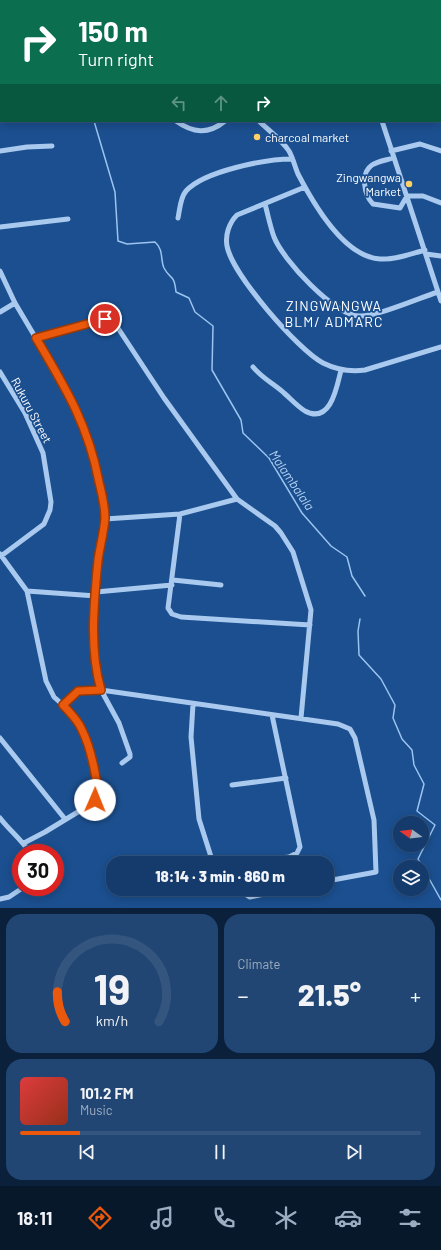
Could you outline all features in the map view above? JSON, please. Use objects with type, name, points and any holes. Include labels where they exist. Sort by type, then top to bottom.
[{"type":"street","points":[[177,122],[190,131],[198,131],[215,128],[224,122]]},
{"type":"street","points":[[260,122],[288,150],[305,187],[340,237],[354,250],[364,256],[379,259],[389,259],[425,252],[441,256]]},
{"type":"street","points":[[382,122],[441,301]]},
{"type":"street","points":[[391,152],[420,144],[441,151]]},
{"type":"street","points":[[0,151],[27,147],[52,146]]},
{"type":"street","points":[[393,158],[371,166],[365,178],[367,195],[373,204],[400,208],[407,196]]},
{"type":"street","points":[[178,218],[182,198],[186,192],[198,183],[242,166],[273,160],[292,159]]},
{"type":"street","points":[[305,187],[265,204],[254,207],[233,219],[227,234],[226,244],[229,254],[248,284],[292,337],[315,358],[341,370],[352,371],[365,370],[441,347]]},
{"type":"street","points":[[407,196],[424,196],[441,203]]},
{"type":"street","points":[[265,204],[274,237],[287,259],[325,299],[343,312],[352,315],[366,316],[438,292]]},
{"type":"street","points":[[0,227],[68,220]]},
{"type":"street","points":[[0,271],[15,303],[72,399],[90,441],[104,504],[105,519],[96,594],[94,651],[101,690],[119,723],[130,754],[130,757],[122,763]]},
{"type":"street","points":[[0,312],[15,303]]},
{"type":"street","points":[[36,338],[100,320],[110,320],[114,322],[164,398],[237,499],[274,526],[288,543],[293,552],[307,593],[311,610],[301,718]]},
{"type":"street","points":[[253,367],[266,381],[280,389],[300,407],[311,413],[324,412],[328,408],[336,390],[341,370]]},
{"type":"street","name":"Rukuru Street","points":[[0,372],[25,413],[44,453],[50,502],[50,510],[44,524],[1,555]]},
{"type":"street","points":[[105,519],[180,514],[237,499]]},
{"type":"street","points":[[180,514],[173,582],[168,608],[170,612],[176,616],[310,625]]},
{"type":"street","points":[[0,818],[10,831],[24,843],[92,804],[98,793],[86,737],[76,720],[54,697],[46,681],[27,591],[1,555]]},
{"type":"street","points":[[27,591],[96,594],[173,582],[221,586]]},
{"type":"street","points":[[63,705],[78,691],[101,690],[301,718],[345,726],[352,732],[374,820],[376,872],[334,880]]},
{"type":"street","points":[[193,704],[191,737],[199,819],[211,856]]},
{"type":"street","points":[[272,715],[300,843],[299,850],[291,856]]},
{"type":"street","points":[[0,738],[65,819]]},
{"type":"street","points":[[232,785],[286,778]]},
{"type":"street","points":[[0,899],[12,895]]},
{"type":"waterway","name":"Malambalala","points":[[94,122],[115,192],[118,241],[127,244],[155,242],[158,245],[161,251],[164,268],[173,279],[176,292],[189,298],[195,312],[213,326],[212,370],[241,420],[243,433],[269,458],[302,513],[331,546],[347,557],[352,576],[365,596]]},
{"type":"waterway","name":"Malambalala","points":[[360,619],[358,631],[359,655],[381,679],[395,705],[393,718],[402,739],[412,750],[414,765],[424,784],[417,811],[435,825],[418,859],[441,900]]},
{"type":"place","name":"charcoal market","points":[[257,137]]},
{"type":"place","name":"Zingwangwa Market","points":[[409,184]]},
{"type":"district","name":"ZINGWANGWA BLM/ ADMARC","points":[[334,314]]},
{"type":"route","points":[[95,800],[98,793],[86,737],[82,728],[63,705],[78,691],[101,690],[96,673],[94,651],[98,562],[105,519],[104,504],[93,451],[82,420],[72,399],[36,338],[105,319]]}]
